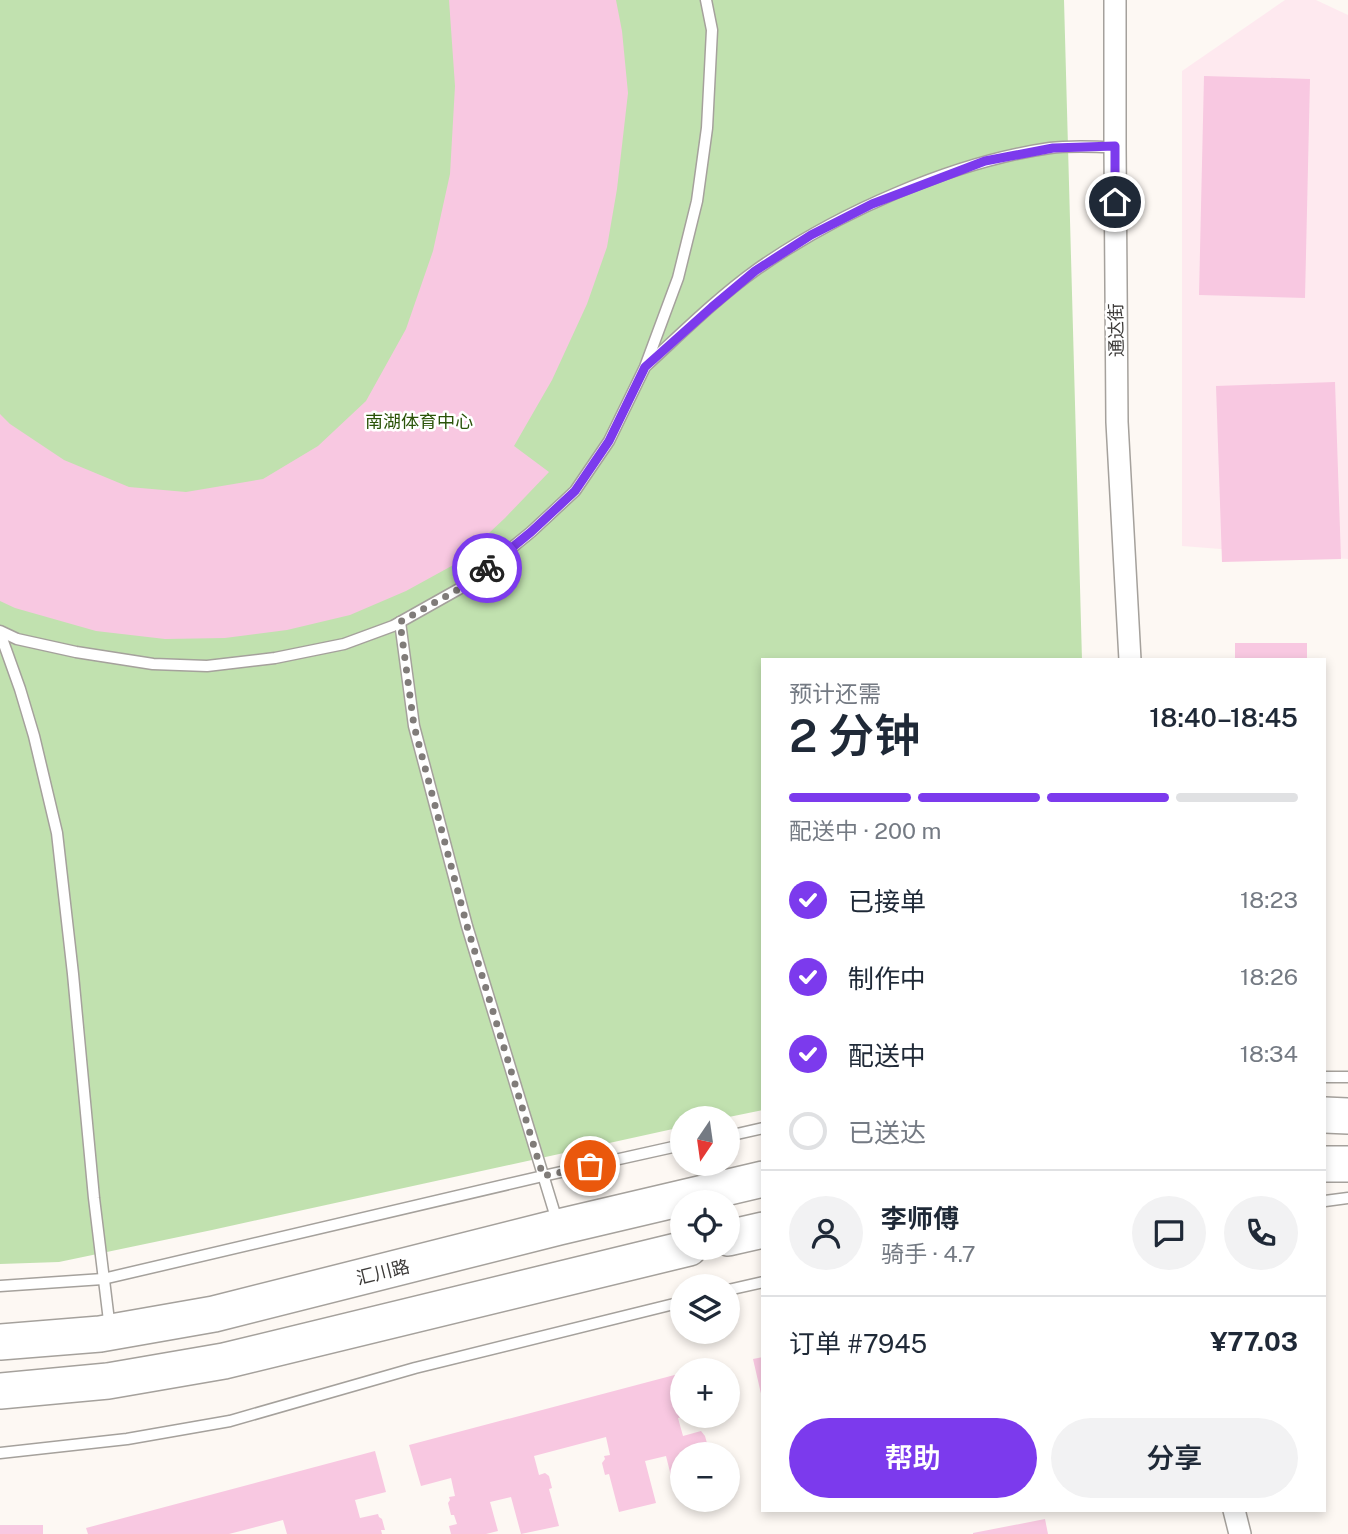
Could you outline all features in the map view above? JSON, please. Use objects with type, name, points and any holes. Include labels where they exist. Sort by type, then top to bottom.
[{"type":"main road","points":[[1326,1115],[1348,1115]]},
{"type":"main road","points":[[1326,1164],[1348,1164]]},
{"type":"main road","name":"汇川路","points":[[0,1342],[110,1332],[214,1314],[761,1179]]},
{"type":"main road","points":[[740,1235],[761,1230]]},
{"type":"main road","points":[[0,1391],[108,1381],[224,1362],[670,1253]]},
{"type":"street","name":"通达街","points":[[1115,0],[1117,422],[1130,658]]},
{"type":"street","points":[[1234,1512],[1240,1534]]},
{"type":"lane","points":[[0,632],[17,639],[76,653],[153,664],[207,666],[275,658],[344,644],[393,626],[466,585],[531,532],[575,491],[609,441],[645,367],[678,278],[697,201],[707,128],[712,30],[706,0]]},
{"type":"lane","points":[[645,367],[755,271],[811,235],[872,204],[985,161],[1053,148],[1115,146]]},
{"type":"lane","points":[[400,622],[414,726],[467,926],[559,1227]]},
{"type":"lane","points":[[0,632],[34,736],[57,834],[110,1332]]},
{"type":"lane","points":[[1326,1077],[1348,1077]]},
{"type":"lane","points":[[740,1133],[761,1128]]},
{"type":"lane","points":[[0,1286],[103,1279],[670,1149]]},
{"type":"lane","points":[[1326,1201],[1348,1198]]},
{"type":"lane","points":[[740,1287],[761,1282]]},
{"type":"lane","points":[[0,1453],[127,1439],[229,1421],[415,1368],[670,1305]]},
{"type":"shaded area","points":[[1285,0],[1316,0],[1348,15],[1348,559],[1182,546],[1182,71]]},
{"type":"green space","name":"南湖体育中心","points":[[0,0],[1064,0],[1082,658],[761,658],[761,1110],[740,1115],[740,1106],[670,1106],[670,1130],[59,1262],[0,1264]]},
{"type":"building","points":[[449,0],[616,0],[628,93],[607,247],[587,304],[552,380],[514,446],[549,472],[457,563],[406,591],[350,615],[287,630],[225,638],[165,639],[96,631],[15,608],[0,601],[0,414],[10,424],[64,460],[129,487],[186,492],[263,479],[318,446],[366,401],[406,329],[433,251],[450,174],[455,86]]},
{"type":"building","points":[[1204,76],[1310,79],[1305,298],[1199,295]]},
{"type":"building","points":[[1335,382],[1341,559],[1222,562],[1216,386]]},
{"type":"building","points":[[1235,643],[1307,643],[1307,658],[1235,658]]},
{"type":"building","points":[[761,1357],[761,1394],[753,1359]]},
{"type":"building","points":[[670,1376],[670,1428],[681,1428],[683,1436],[701,1431],[707,1442],[670,1442],[670,1472],[666,1456],[645,1461],[656,1503],[619,1512],[609,1474],[605,1475],[602,1463],[604,1456],[610,1455],[606,1437],[534,1456],[539,1475],[545,1473],[549,1476],[552,1488],[549,1489],[559,1526],[521,1534],[511,1497],[490,1502],[498,1531],[486,1534],[451,1534],[449,1526],[457,1524],[448,1503],[449,1497],[455,1496],[451,1478],[421,1486],[409,1445]]},
{"type":"building","points":[[375,1451],[386,1492],[355,1500],[360,1518],[378,1514],[382,1519],[385,1530],[381,1530],[382,1534],[287,1534],[283,1520],[229,1534],[88,1534],[86,1528]]},
{"type":"building","points":[[1045,1519],[1048,1534],[973,1534],[973,1533]]},
{"type":"building","points":[[0,1525],[43,1525],[43,1534],[0,1534]]},
{"type":"way so far","points":[[487,568],[466,585],[400,622],[414,726],[467,926],[543,1176],[590,1166]]},
{"type":"route","points":[[487,568],[575,491],[609,441],[645,367],[755,271],[811,235],[872,204],[985,161],[1053,148],[1115,146],[1115,202]]}]
